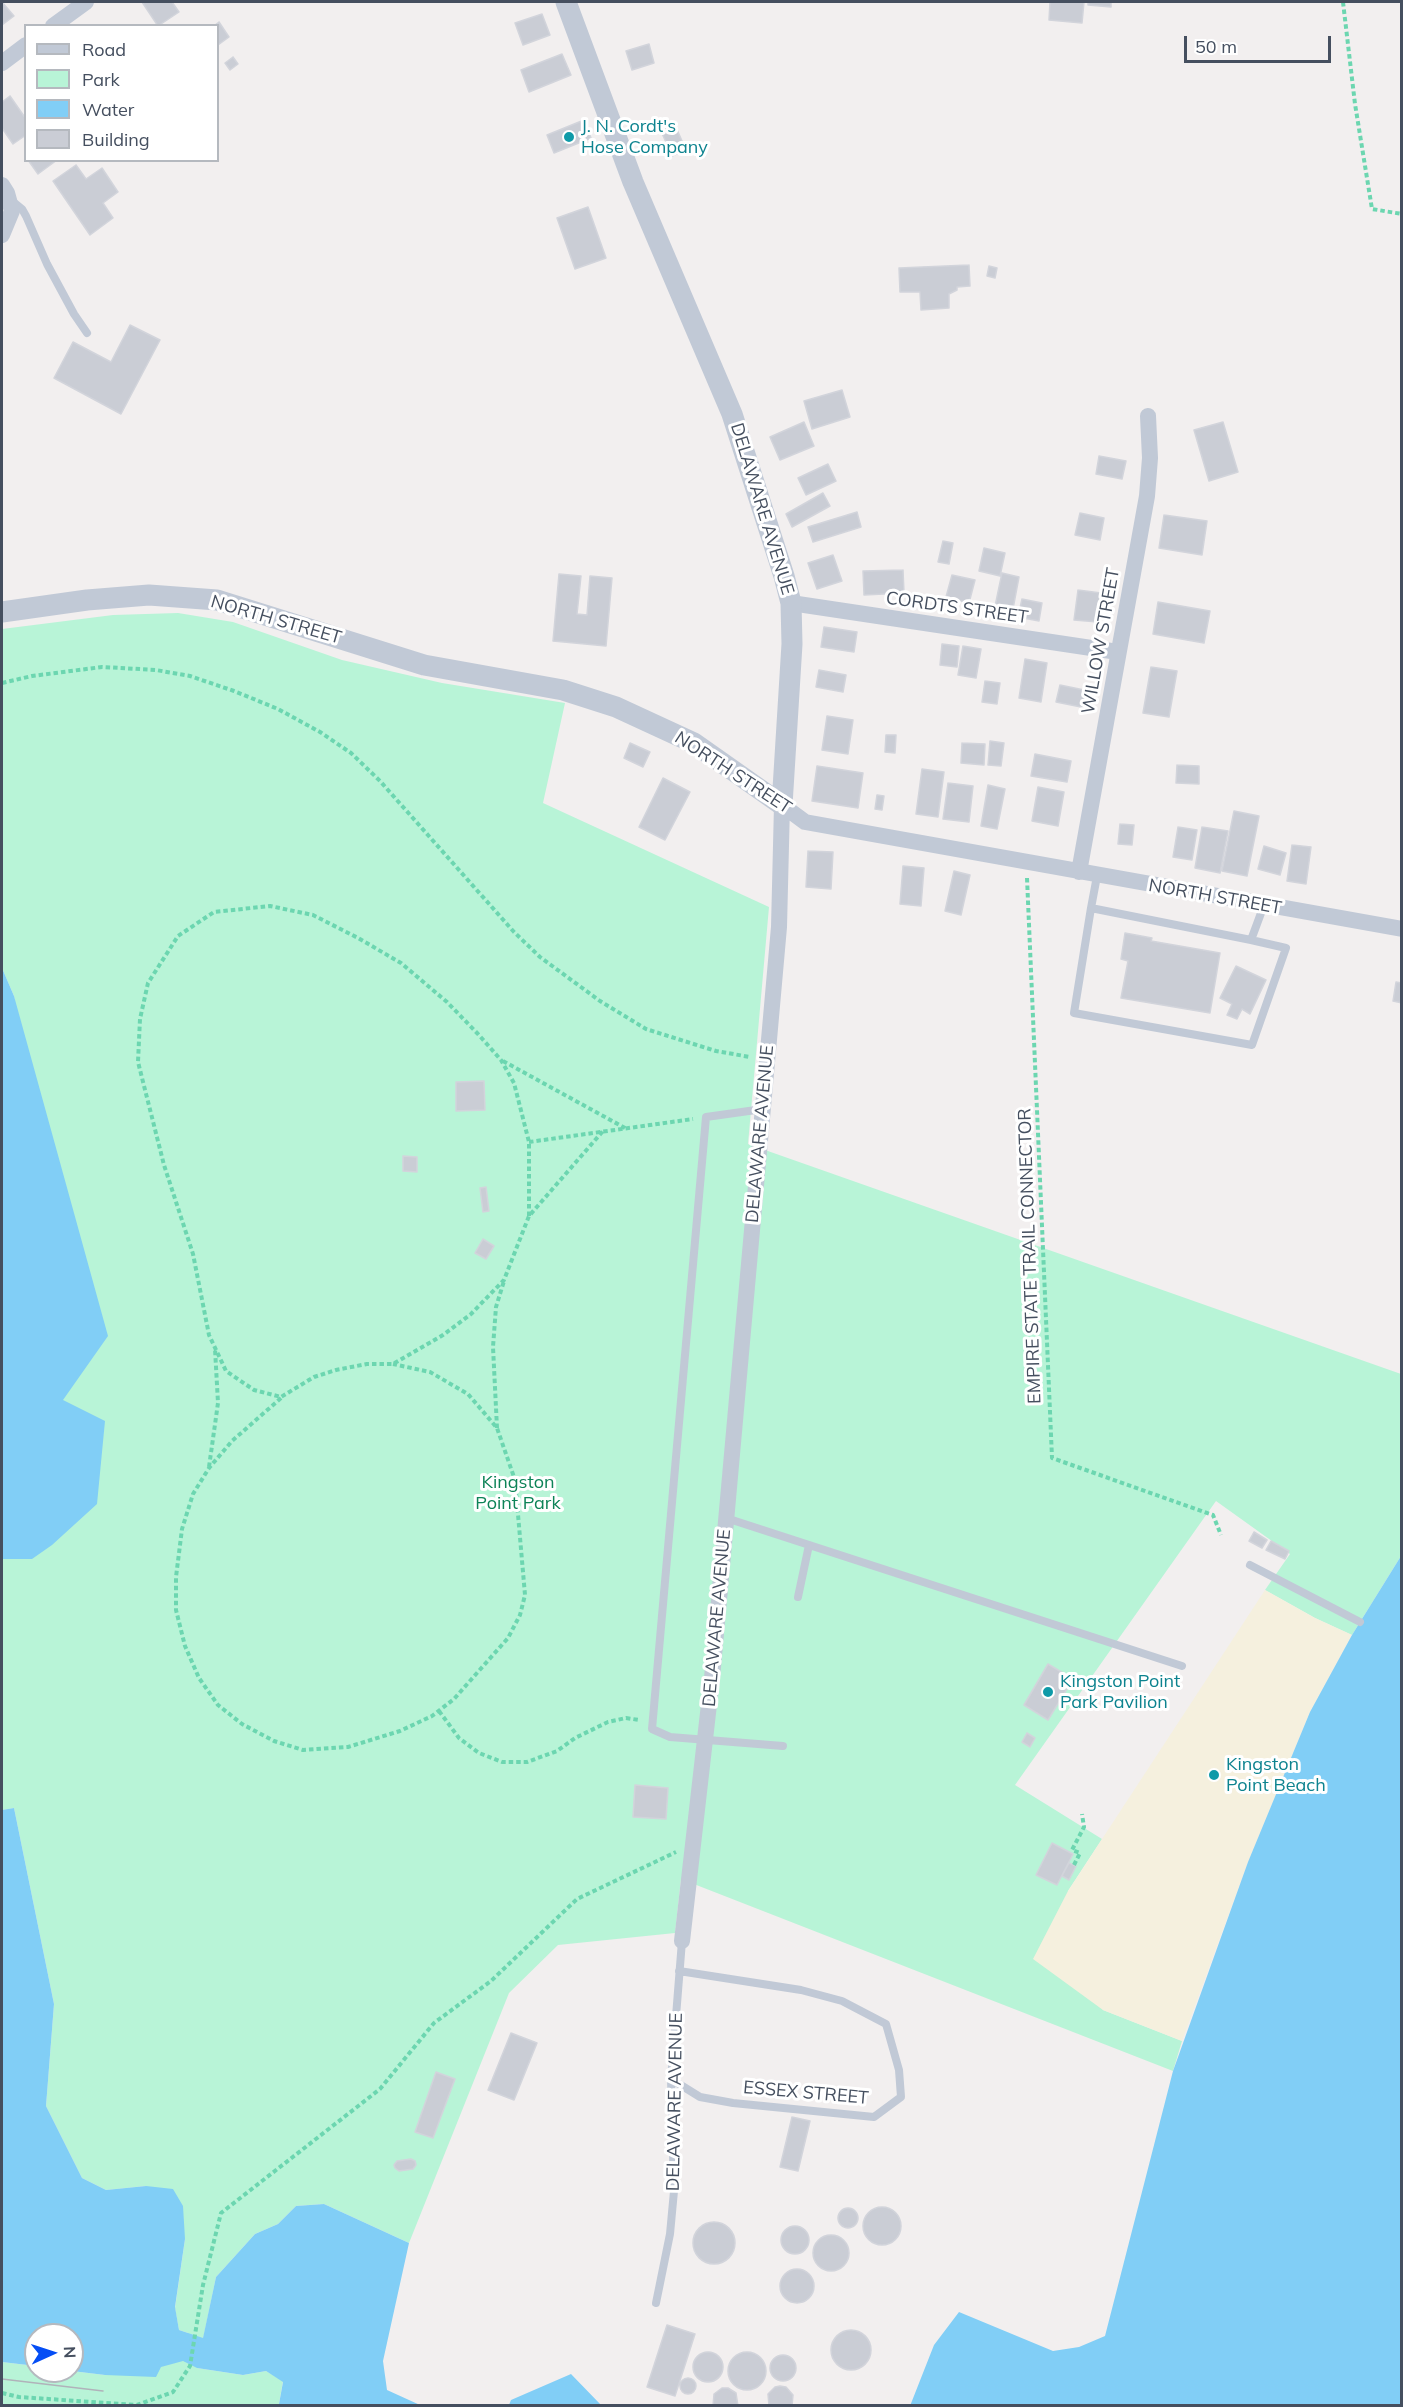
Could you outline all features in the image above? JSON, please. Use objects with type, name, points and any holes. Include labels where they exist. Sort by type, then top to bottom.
[{"type":"street","points":[[56,24],[86,2]]},
{"type":"street","name":"DELAWARE AVENUE","points":[[566,2],[633,182],[732,414],[791,603],[792,644],[782,805],[778,927],[726,1518],[705,1739],[682,1941]]},
{"type":"street","points":[[2,63],[24,46]]},
{"type":"street","points":[[2,235],[12,211],[5,192]]},
{"type":"street","name":"WILLOW STREET","points":[[1079,872],[1148,496],[1150,458],[1148,416]]},
{"type":"street","name":"NORTH STREET","points":[[2,612],[87,600],[149,595],[217,600],[424,666],[563,690],[616,706],[694,743],[805,822],[1401,929]]},
{"type":"street","name":"CORDTS STREET","points":[[791,603],[1118,652]]},
{"type":"lane","points":[[5,192],[27,216],[47,264],[87,333]]},
{"type":"lane","points":[[1090,908],[1286,948],[1252,1045],[1074,1013],[1090,908],[1097,876]]},
{"type":"lane","points":[[1251,940],[1264,905]]},
{"type":"lane","points":[[763,1109],[706,1117],[652,1729],[670,1737],[783,1746]]},
{"type":"lane","points":[[726,1518],[1182,1666]]},
{"type":"lane","points":[[798,1597],[809,1545]]},
{"type":"lane","points":[[1250,1565],[1360,1622]]},
{"type":"lane","name":"DELAWARE AVENUE","points":[[656,2303],[670,2234],[674,2191],[671,2079],[682,1941]]},
{"type":"lane","name":"ESSEX STREET","points":[[671,2079],[700,2097],[733,2103],[874,2117],[901,2097],[899,2070],[886,2024],[842,2001],[801,1990],[680,1971]]},
{"type":"path","points":[[1343,2],[1355,104],[1372,209],[1401,214]]},
{"type":"path","points":[[2,683],[32,676],[102,667],[156,670],[201,680],[278,709],[321,732],[351,753],[380,781],[514,932],[540,957],[600,1001],[646,1029],[716,1051],[757,1058]]},
{"type":"path","name":"EMPIRE STATE TRAIL CONNECTOR","points":[[1027,862],[1053,1458],[1213,1515],[1221,1535]]},
{"type":"path","points":[[281,1397],[254,1390],[226,1371],[214,1347],[209,1335],[193,1254],[164,1165],[138,1062],[140,1019],[148,983],[178,936],[214,912],[270,906],[314,915],[401,963],[447,1002],[501,1060],[514,1083],[529,1142],[529,1216]]},
{"type":"path","points":[[501,1060],[626,1128]]},
{"type":"path","points":[[529,1142],[706,1117]]},
{"type":"path","points":[[497,1428],[468,1394],[430,1372],[393,1364],[367,1364],[314,1377],[281,1397],[231,1441],[209,1468],[193,1494],[182,1529],[176,1577],[176,1610],[185,1646],[199,1678],[218,1705],[242,1724],[274,1741],[303,1750],[348,1747],[400,1731],[439,1711],[454,1699],[508,1638],[520,1615],[525,1595],[515,1480],[497,1428],[493,1347],[496,1307],[529,1216],[603,1131]]},
{"type":"path","points":[[393,1364],[443,1335],[471,1314],[504,1280]]},
{"type":"path","points":[[209,1468],[218,1403],[214,1347]]},
{"type":"path","points":[[439,1711],[459,1738],[479,1753],[502,1762],[527,1762],[557,1751],[575,1738],[608,1722],[626,1718],[637,1719],[652,1729]]},
{"type":"path","points":[[1074,1865],[1080,1853],[1072,1850],[1084,1827],[1082,1814]]},
{"type":"path","points":[[2,2393],[19,2397],[137,2405],[173,2392],[190,2366],[203,2285],[221,2212],[380,2089],[434,2023],[491,1981],[577,1899],[693,1844]]},
{"type":"green space","name":"Kingston Point Park","points":[[178,613],[233,622],[342,660],[442,683],[565,703],[543,803],[769,907],[748,1144],[1401,1374],[1401,1556],[1352,1635],[1315,1618],[1265,1590],[1290,1554],[1216,1501],[1015,1785],[1102,1839],[1068,1891],[1103,2010],[1182,2041],[1173,2071],[681,1879],[675,1933],[558,1945],[509,1993],[409,2243],[324,2204],[296,2206],[278,2224],[255,2234],[216,2277],[197,2368],[243,2375],[266,2371],[283,2381],[279,2404],[2,2405],[2,2362],[24,2365],[24,2383],[84,2383],[84,2372],[105,2375],[160,2367],[188,2333],[179,2330],[175,2308],[185,2239],[146,2186],[106,2190],[82,2178],[46,2106],[54,2004],[14,1808],[2,1810],[2,1559],[32,1559],[62,1400],[14,996],[2,968],[2,629],[113,615]]},
{"type":"sand","name":"Kingston Point Beach","points":[[1265,1590],[1315,1618],[1352,1635],[1310,1712],[1248,1862],[1182,2041],[1103,2010],[1033,1959],[1068,1891]]},
{"type":"water","points":[[2,968],[14,996],[108,1336],[63,1400],[105,1421],[97,1504],[52,1545],[32,1559],[2,1559]]},
{"type":"water","points":[[1401,1556],[1401,2405],[910,2406],[934,2345],[959,2312],[1053,2351],[1079,2347],[1105,2336],[1173,2071],[1248,1862],[1310,1712],[1352,1635]]},
{"type":"water","points":[[14,1808],[54,2004],[46,2106],[82,2178],[106,2190],[146,2186],[173,2189],[183,2206],[185,2239],[175,2307],[179,2330],[203,2338],[216,2277],[255,2234],[278,2224],[296,2206],[324,2204],[409,2243],[383,2361],[387,2390],[420,2405],[272,2405],[279,2404],[283,2382],[266,2371],[243,2375],[197,2368],[183,2361],[161,2367],[156,2377],[84,2372],[84,2323],[24,2323],[24,2365],[2,2362],[2,1810]]},
{"type":"water","points":[[571,2374],[601,2405],[509,2405],[511,2400]]},
{"type":"building","points":[[2,2],[14,16],[2,25]]},
{"type":"building","points":[[142,2],[172,2],[179,12],[161,24],[157,24]]},
{"type":"building","points":[[1050,2],[1084,2],[1082,23],[1049,20]]},
{"type":"building","points":[[1088,2],[1111,2],[1111,7],[1088,5]]},
{"type":"building","points":[[542,14],[550,35],[523,45],[515,23]]},
{"type":"building","points":[[219,22],[229,37],[219,44],[219,24],[216,24]]},
{"type":"building","points":[[649,44],[654,63],[632,70],[626,51]]},
{"type":"building","points":[[562,54],[571,75],[529,92],[521,70]]},
{"type":"building","points":[[233,57],[238,64],[230,70],[225,63]]},
{"type":"building","points":[[10,96],[24,116],[24,136],[13,144],[2,128],[2,102]]},
{"type":"building","name":"J. N. Cordt's Hose Company","points":[[584,120],[591,138],[554,153],[547,135]]},
{"type":"building","points":[[675,125],[686,150],[672,156],[661,131]]},
{"type":"building","points":[[29,162],[54,162],[38,174]]},
{"type":"building","points":[[76,165],[86,179],[102,168],[118,192],[103,203],[113,218],[90,235],[53,181]]},
{"type":"building","points":[[588,207],[606,258],[575,269],[557,218]]},
{"type":"building","points":[[969,265],[970,286],[957,287],[957,290],[949,294],[949,308],[921,310],[920,292],[900,292],[899,268]]},
{"type":"building","points":[[989,266],[997,268],[995,278],[987,276]]},
{"type":"building","points":[[130,325],[160,340],[121,414],[54,378],[73,342],[111,362]]},
{"type":"building","points":[[842,390],[850,417],[812,429],[804,401]]},
{"type":"building","points":[[804,422],[814,446],[780,460],[770,437]]},
{"type":"building","points":[[1223,422],[1238,472],[1209,481],[1194,430]]},
{"type":"building","points":[[1099,456],[1126,461],[1122,479],[1096,474]]},
{"type":"building","points":[[828,464],[836,481],[806,495],[798,478]]},
{"type":"building","points":[[823,493],[830,506],[792,527],[786,514]]},
{"type":"building","points":[[857,512],[861,527],[813,542],[808,527]]},
{"type":"building","points":[[1080,513],[1104,518],[1100,540],[1075,535]]},
{"type":"building","points":[[1164,515],[1207,521],[1202,555],[1159,548]]},
{"type":"building","points":[[943,541],[953,543],[949,564],[938,562]]},
{"type":"building","points":[[984,548],[1005,553],[1000,576],[979,571]]},
{"type":"building","points":[[833,555],[842,581],[817,589],[808,563]]},
{"type":"building","points":[[903,570],[904,593],[864,595],[863,571]]},
{"type":"building","points":[[1002,573],[1019,577],[1012,614],[994,611]]},
{"type":"building","points":[[559,574],[581,576],[577,614],[587,615],[590,576],[612,578],[606,646],[553,641]]},
{"type":"building","points":[[952,575],[975,580],[969,603],[946,597]]},
{"type":"building","points":[[1078,590],[1101,593],[1098,622],[1074,620]]},
{"type":"building","points":[[1022,599],[1042,603],[1039,621],[1018,617]]},
{"type":"building","points":[[1158,602],[1210,611],[1204,643],[1153,634]]},
{"type":"building","points":[[824,627],[857,632],[854,652],[821,647]]},
{"type":"building","points":[[942,644],[959,646],[957,667],[940,665]]},
{"type":"building","points":[[963,646],[981,649],[976,678],[958,675]]},
{"type":"building","points":[[1025,659],[1047,663],[1041,702],[1019,698]]},
{"type":"building","points":[[1151,667],[1177,671],[1169,717],[1143,713]]},
{"type":"building","points":[[819,670],[846,675],[843,692],[816,687]]},
{"type":"building","points":[[985,681],[1000,683],[997,704],[982,702]]},
{"type":"building","points":[[1060,685],[1089,691],[1086,708],[1056,702]]},
{"type":"building","points":[[827,716],[853,720],[848,754],[822,750]]},
{"type":"building","points":[[886,735],[896,735],[895,753],[885,752]]},
{"type":"building","points":[[990,741],[1004,743],[1001,766],[988,765]]},
{"type":"building","points":[[630,743],[650,752],[643,767],[624,758]]},
{"type":"building","points":[[962,743],[985,744],[984,765],[961,763]]},
{"type":"building","points":[[1035,754],[1071,761],[1067,782],[1031,776]]},
{"type":"building","points":[[1177,765],[1199,766],[1199,784],[1176,783]]},
{"type":"building","points":[[817,766],[863,773],[858,808],[812,801]]},
{"type":"building","points":[[922,769],[944,772],[938,817],[916,814]]},
{"type":"building","points":[[663,778],[690,792],[665,840],[639,827]]},
{"type":"building","points":[[948,783],[973,786],[969,822],[943,819]]},
{"type":"building","points":[[988,785],[1005,789],[997,829],[981,826]]},
{"type":"building","points":[[1038,787],[1064,792],[1058,826],[1032,821]]},
{"type":"building","points":[[877,795],[884,796],[882,810],[875,809]]},
{"type":"building","points":[[1234,811],[1259,816],[1247,876],[1222,871]]},
{"type":"building","points":[[1120,824],[1134,825],[1132,845],[1118,844]]},
{"type":"building","points":[[1178,827],[1197,830],[1192,860],[1173,857]]},
{"type":"building","points":[[1202,827],[1228,831],[1220,873],[1195,868]]},
{"type":"building","points":[[1292,845],[1311,847],[1306,884],[1287,881]]},
{"type":"building","points":[[1264,846],[1286,853],[1280,875],[1258,869]]},
{"type":"building","points":[[808,851],[833,852],[831,889],[806,887]]},
{"type":"building","points":[[903,866],[924,868],[921,906],[900,904]]},
{"type":"building","points":[[954,871],[970,875],[961,915],[945,911]]},
{"type":"building","points":[[1125,933],[1152,938],[1151,941],[1220,953],[1210,1013],[1121,998],[1128,961],[1121,959]]},
{"type":"building","points":[[1236,966],[1266,980],[1250,1014],[1242,1009],[1237,1019],[1227,1015],[1232,1004],[1220,998]]},
{"type":"building","points":[[1396,982],[1402,983],[1402,1003],[1393,1001]]},
{"type":"building","points":[[484,1081],[485,1110],[456,1111],[456,1082]]},
{"type":"building","points":[[403,1156],[417,1157],[417,1172],[403,1171]]},
{"type":"building","points":[[486,1187],[489,1211],[483,1212],[480,1188]]},
{"type":"building","points":[[483,1239],[494,1246],[486,1259],[475,1253]]},
{"type":"building","points":[[1254,1532],[1267,1540],[1262,1548],[1249,1541]]},
{"type":"building","points":[[1271,1541],[1289,1551],[1285,1559],[1266,1550]]},
{"type":"building","name":"Kingston Point Park Pavilion","points":[[1048,1664],[1073,1679],[1048,1720],[1024,1705]]},
{"type":"building","points":[[1027,1733],[1035,1738],[1030,1747],[1022,1742]]},
{"type":"building","points":[[635,1785],[668,1788],[666,1819],[633,1817]]},
{"type":"building","points":[[1052,1843],[1073,1854],[1057,1885],[1036,1875]]},
{"type":"building","points":[[1069,1863],[1076,1866],[1069,1880],[1062,1876]]},
{"type":"building","points":[[511,2033],[537,2043],[514,2100],[488,2090]]},
{"type":"building","points":[[436,2072],[455,2079],[433,2138],[415,2132]]},
{"type":"building","points":[[792,2117],[810,2121],[798,2171],[780,2167]]},
{"type":"building","points":[[411,2159],[416,2165],[413,2169],[399,2171],[395,2168],[397,2161]]},
{"type":"building","points":[[882,2207],[895,2213],[901,2226],[895,2239],[882,2245],[869,2239],[863,2226],[869,2213]]},
{"type":"building","points":[[848,2208],[855,2211],[858,2218],[855,2225],[848,2228],[841,2225],[838,2218],[841,2211]]},
{"type":"building","points":[[714,2222],[729,2228],[735,2243],[729,2258],[714,2264],[699,2258],[693,2243],[699,2228]]},
{"type":"building","points":[[795,2226],[805,2230],[809,2240],[805,2250],[795,2254],[785,2250],[781,2240],[785,2230]]},
{"type":"building","points":[[831,2235],[844,2240],[849,2253],[844,2266],[831,2271],[818,2266],[813,2253],[818,2240]]},
{"type":"building","points":[[797,2269],[809,2274],[814,2286],[809,2298],[797,2303],[785,2298],[780,2286],[785,2274]]},
{"type":"building","points":[[667,2325],[695,2334],[675,2396],[647,2387]]},
{"type":"building","points":[[851,2330],[865,2336],[871,2350],[865,2364],[851,2370],[837,2364],[831,2350],[837,2336]]},
{"type":"building","points":[[708,2352],[714,2353],[722,2361],[722,2373],[714,2381],[708,2382],[702,2381],[694,2373],[693,2367],[694,2361],[702,2353]]},
{"type":"building","points":[[747,2352],[760,2358],[766,2371],[760,2384],[747,2390],[734,2384],[728,2371],[734,2358]]},
{"type":"building","points":[[783,2355],[792,2359],[796,2368],[792,2377],[783,2381],[774,2377],[770,2368],[774,2359]]},
{"type":"building","points":[[688,2378],[694,2380],[696,2386],[694,2392],[688,2394],[682,2392],[680,2386],[682,2380]]},
{"type":"building","points":[[775,2387],[786,2387],[793,2395],[792,2406],[769,2406],[768,2394]]},
{"type":"building","points":[[722,2388],[728,2388],[736,2393],[738,2406],[713,2406],[714,2394]]},
{"type":"tram line","points":[[2,2379],[103,2391]]},
{"type":"place","name":"J. N. Cordt's Hose Company","points":[[569,137]]},
{"type":"place","name":"Kingston Point Park Pavilion","points":[[1048,1692]]},
{"type":"place","name":"Kingston Point Beach","points":[[1214,1775]]}]
